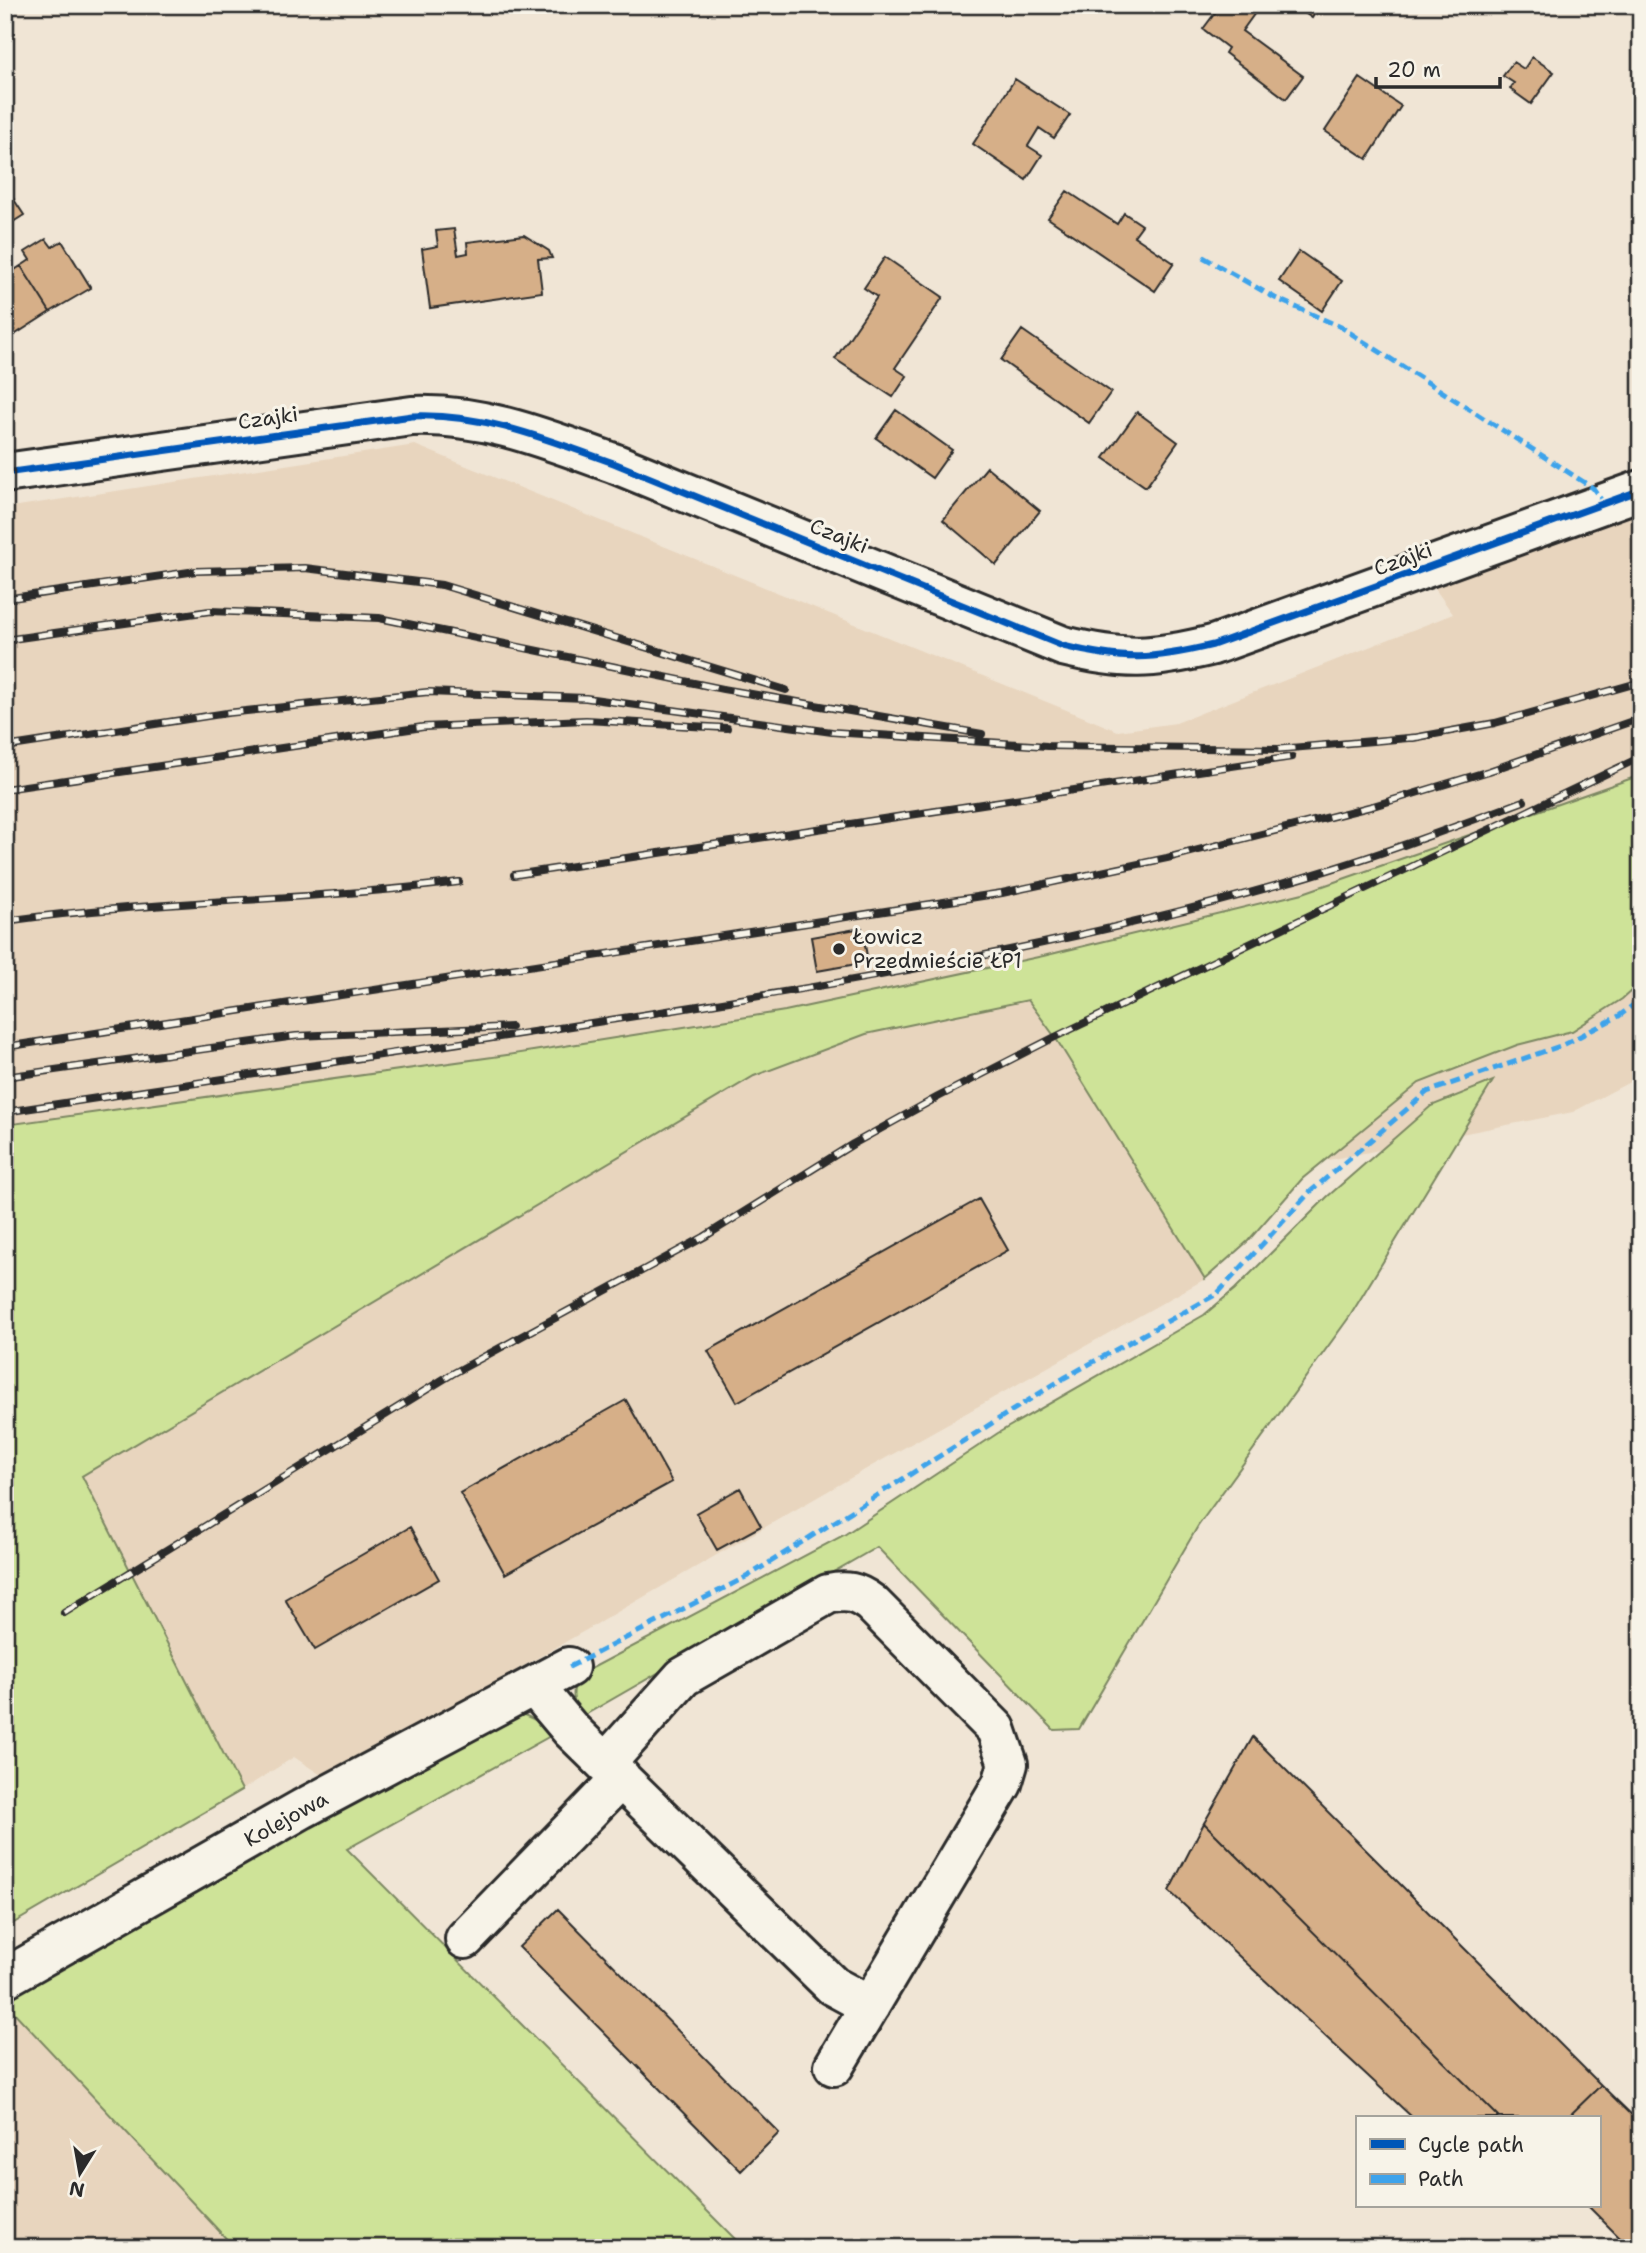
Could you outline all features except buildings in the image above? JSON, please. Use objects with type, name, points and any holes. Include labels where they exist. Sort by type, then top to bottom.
[{"type":"street","name":"Czajki","points":[[5,473],[412,416],[473,418],[540,437],[616,464],[1063,646],[1111,657],[1163,657],[1213,645],[1641,490]]},
{"type":"street","points":[[465,1939],[613,1771],[682,1677],[828,1594],[845,1590],[859,1594],[996,1729],[1008,1764],[1002,1784],[834,2066]]},
{"type":"street","name":"Kolejowa","points":[[5,1978],[302,1809],[569,1667]]},
{"type":"street","points":[[534,1686],[571,1730],[833,1986],[870,2006]]},
{"type":"shaded area","points":[[415,445],[1118,731],[1176,723],[1453,614],[1428,579],[1641,498],[1641,1076],[1573,1112],[1318,1162],[1183,1243],[1205,1279],[868,1468],[327,1779],[294,1757],[242,1790],[224,1753],[5,1845],[5,508]]},
{"type":"shaded area","points":[[11,2009],[235,2248],[5,2248],[5,2012]]},
{"type":"green space","points":[[1641,775],[1641,982],[1622,999],[1572,1031],[1517,1045],[1419,1083],[1302,1179],[1248,1241],[1205,1279],[1055,1037],[1028,1000],[866,1034],[754,1076],[82,1476],[242,1790],[5,1928],[5,1125],[514,1054],[785,1011],[1043,956],[1303,893]]},
{"type":"green space","points":[[1493,1081],[1350,1316],[1198,1526],[1079,1729],[1054,1730],[877,1547],[583,1716],[576,1707],[574,1687],[577,1676],[844,1535],[998,1433],[1204,1315],[1235,1289],[1327,1197],[1431,1106]]},
{"type":"green space","points":[[522,1714],[540,1722],[552,1735],[347,1849],[744,2248],[235,2248],[11,2009],[5,2012],[5,1994],[500,1716]]},
{"type":"railway","points":[[5,599],[196,571],[305,568],[442,585],[786,690]]},
{"type":"railway","points":[[5,640],[210,611],[379,618],[723,689],[982,734]]},
{"type":"railway","points":[[1413,738],[1495,723],[1641,682]]},
{"type":"railway","points":[[5,747],[227,713],[428,692],[586,698],[832,732],[1047,746],[1279,749],[1420,737]]},
{"type":"railway","points":[[5,1047],[1002,893],[1167,858],[1373,806],[1489,771],[1641,718]]},
{"type":"railway","points":[[5,789],[423,727],[586,720],[727,728]]},
{"type":"railway","points":[[514,875],[1292,757]]},
{"type":"railway","points":[[64,1613],[452,1374],[704,1237],[853,1144],[938,1097],[1055,1037],[1641,757]]},
{"type":"railway","points":[[5,1112],[731,1001],[915,969],[1099,931],[1281,884],[1373,856],[1524,801]]},
{"type":"railway","points":[[5,921],[118,909],[459,882]]},
{"type":"railway","points":[[5,1077],[296,1036],[511,1027]]},
{"type":"marked path","points":[[1203,257],[1275,298],[1341,327],[1593,488],[1604,504]]},
{"type":"marked path","points":[[569,1667],[748,1576],[1064,1378],[1217,1294],[1310,1192],[1427,1092],[1563,1045],[1619,1016],[1641,999]]},
{"type":"cycle path","points":[[5,473],[412,416],[465,419],[516,430],[616,464],[1063,646],[1138,657],[1172,654],[1213,645],[1641,490]]},
{"type":"place","name":"Łowicz Przedmieście ŁP1","points":[[839,949]]}]
